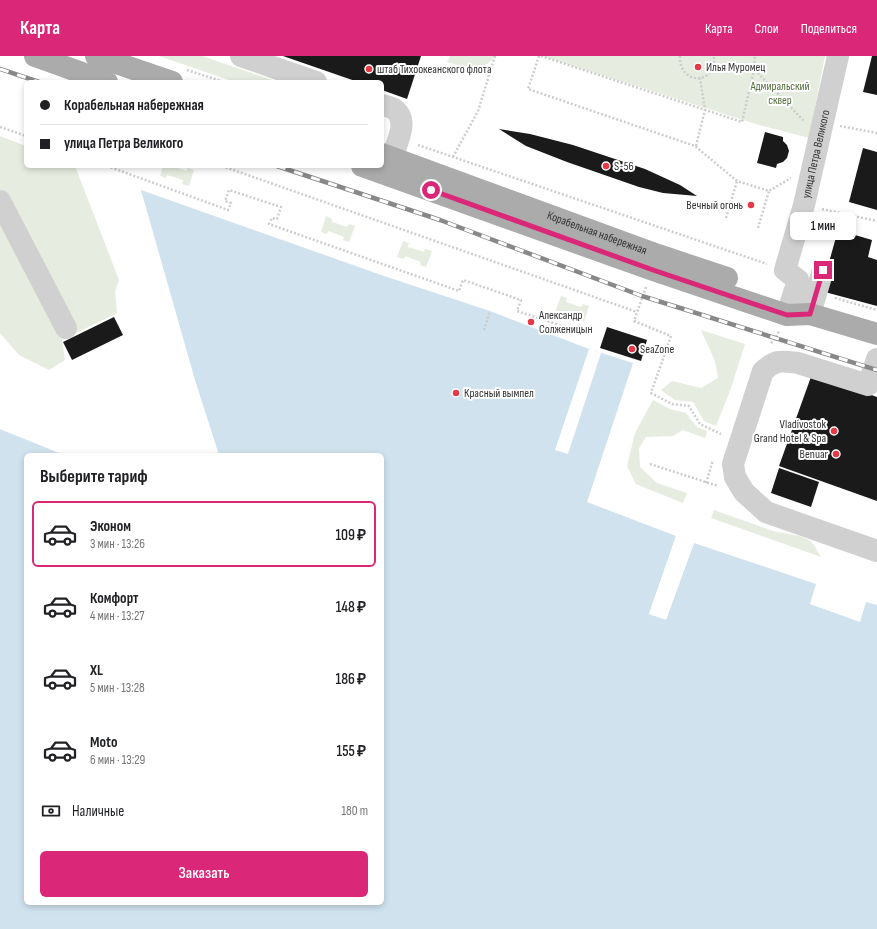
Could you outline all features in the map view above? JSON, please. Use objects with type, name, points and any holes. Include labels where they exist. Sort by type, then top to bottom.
[{"type":"main road","points":[[35,56],[161,80]]},
{"type":"main road","name":"Корабельная набережная","points":[[391,150],[789,307],[877,334]]},
{"type":"main road","name":"Корабельная набережная","points":[[368,168],[653,270],[789,307]]},
{"type":"street","points":[[241,56],[310,80]]},
{"type":"street","name":"улица Петра Великого","points":[[785,270],[804,205],[838,56]]},
{"type":"street","points":[[384,106],[394,109],[402,118],[402,130],[391,150]]},
{"type":"street","points":[[0,201],[66,328]]},
{"type":"street","points":[[785,270],[798,280],[789,307]]},
{"type":"street","points":[[810,314],[823,270]]},
{"type":"street","points":[[877,359],[867,387],[798,363],[787,361],[773,362],[763,371],[733,464],[735,477],[744,492],[766,512],[877,551]]},
{"type":"path","points":[[453,157],[478,111],[495,56]]},
{"type":"path","points":[[755,56],[754,70],[742,122],[540,56],[528,89],[696,146],[737,181],[770,192]]},
{"type":"path","points":[[680,56],[681,67],[685,74],[692,78],[707,76],[712,71],[715,63],[714,56]]},
{"type":"path","points":[[754,70],[821,130],[877,133]]},
{"type":"path","points":[[696,146],[705,110],[700,78]]},
{"type":"path","points":[[0,127],[24,135]]},
{"type":"path","points":[[391,150],[453,157],[785,270]]},
{"type":"path","points":[[112,168],[228,210],[231,203],[225,201],[229,190],[281,207],[277,219],[272,218],[269,224],[459,290],[463,280],[521,300],[518,311],[580,332]]},
{"type":"path","points":[[228,168],[637,312]]},
{"type":"path","points":[[758,228],[770,192],[794,176]]},
{"type":"path","points":[[726,218],[737,181]]},
{"type":"path","points":[[804,205],[877,221]]},
{"type":"path","points":[[816,292],[877,310]]},
{"type":"path","points":[[484,330],[490,311]]},
{"type":"path","points":[[634,321],[671,336],[651,393],[672,404],[689,406],[700,424],[721,434]]},
{"type":"path","points":[[650,464],[706,483],[744,492]]},
{"type":"green space","points":[[159,56],[202,56],[272,80],[229,80]]},
{"type":"green space","points":[[450,56],[497,56],[478,71],[447,62]]},
{"type":"green space","name":"Адмиральский сквер","points":[[542,56],[825,56],[809,138],[759,125]]},
{"type":"green space","points":[[0,136],[24,145],[24,168],[76,168],[119,280],[115,291],[117,313],[62,340],[65,360],[49,370],[19,355],[0,333]]},
{"type":"green space","points":[[162,168],[178,168],[186,171],[188,168],[194,170],[189,186],[182,184],[183,180],[167,175],[166,178],[160,176]]},
{"type":"green space","points":[[326,216],[332,219],[332,222],[347,227],[349,224],[355,226],[349,242],[343,240],[344,237],[328,231],[327,234],[321,232]]},
{"type":"green space","points":[[403,241],[409,243],[408,247],[424,252],[425,249],[432,251],[426,267],[420,265],[421,262],[405,256],[404,259],[397,257]]},
{"type":"green space","points":[[561,296],[567,298],[566,302],[581,307],[583,304],[589,306],[584,322],[577,319],[578,317],[563,311],[561,314],[555,312]]},
{"type":"green space","points":[[701,330],[745,344],[731,388],[716,426],[704,421],[693,402],[675,400],[661,390],[672,381],[701,388],[718,378],[715,361]]},
{"type":"green space","points":[[653,400],[670,409],[686,413],[697,427],[707,431],[705,438],[683,430],[673,436],[646,437],[639,448],[640,467],[657,483],[687,493],[683,503],[636,484],[627,466],[635,433]]},
{"type":"green space","points":[[714,510],[773,531],[800,536],[809,540],[814,545],[821,557],[711,518]]},
{"type":"water","points":[[141,190],[384,276],[490,311],[589,349],[633,363],[587,502],[676,536],[649,614],[666,619],[694,543],[816,584],[810,604],[860,622],[866,602],[877,605],[877,929],[0,929],[0,429],[59,453],[24,453],[24,905],[384,905],[384,453],[218,453],[195,380]]},
{"type":"pier","points":[[589,349],[601,353],[568,454],[555,450]]},
{"type":"pier","points":[[0,427],[64,453],[61,453],[0,429]]},
{"type":"pier","points":[[676,536],[678,537],[651,613],[665,617],[693,542],[694,543],[666,620],[649,614]]},
{"type":"building","name":"штаб Тихоокеанского флота","points":[[283,56],[421,56],[407,99],[384,91],[384,80],[352,80]]},
{"type":"building","points":[[872,56],[877,56],[877,95],[863,92]]},
{"type":"building","name":"S-56","points":[[499,129],[530,134],[573,145],[645,169],[680,185],[697,196],[663,193],[639,187],[526,146]]},
{"type":"building","points":[[765,132],[783,137],[783,141],[787,145],[789,151],[787,158],[783,162],[777,164],[776,168],[757,163]]},
{"type":"building","points":[[863,148],[877,152],[877,210],[849,202]]},
{"type":"building","points":[[838,230],[872,240],[868,257],[877,260],[877,306],[821,291]]},
{"type":"building","points":[[114,317],[123,335],[72,360],[63,342]]},
{"type":"building","points":[[607,327],[647,340],[641,361],[600,348]]},
{"type":"building","name":"Vladivostok Grand Hotel & Spa","points":[[812,374],[877,397],[877,501],[779,466]]},
{"type":"building","points":[[779,468],[819,482],[811,507],[771,493]]},
{"type":"railway","points":[[0,69],[33,80]]},
{"type":"railway","points":[[283,168],[440,220],[642,296],[877,370]]},
{"type":"place","name":"Илья Муромец","points":[[698,67]]},
{"type":"place","name":"штаб Тихоокеанского флота","points":[[369,69]]},
{"type":"place","name":"S-56","points":[[606,166]]},
{"type":"place","name":"Вечный огонь","points":[[751,205]]},
{"type":"place","name":"Александр Солженицын","points":[[531,322]]},
{"type":"place","name":"SeaZone","points":[[632,349]]},
{"type":"place","name":"Красный вымпел","points":[[456,393]]},
{"type":"place","name":"Vladivostok Grand Hotel & Spa","points":[[834,431]]},
{"type":"place","name":"Benuar","points":[[836,454]]},
{"type":"route","points":[[431,190],[653,270],[787,315],[810,314],[823,270]]}]
